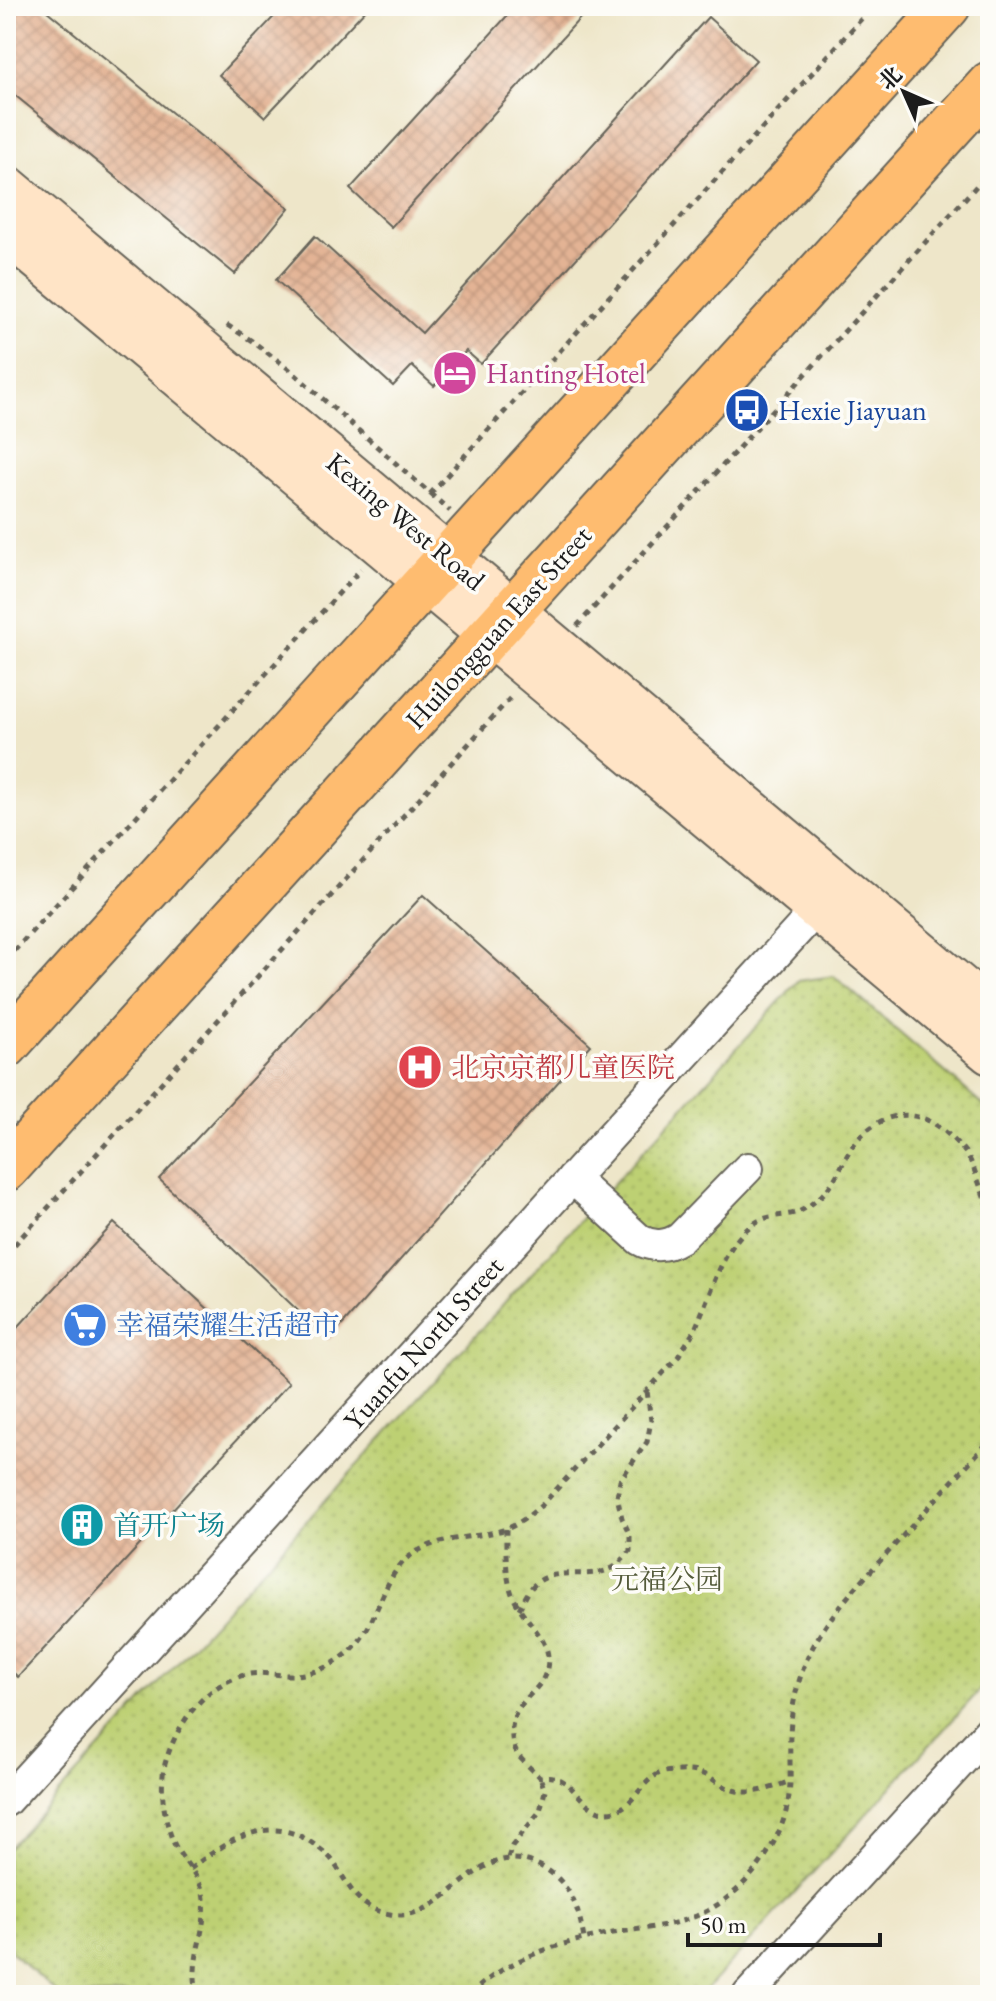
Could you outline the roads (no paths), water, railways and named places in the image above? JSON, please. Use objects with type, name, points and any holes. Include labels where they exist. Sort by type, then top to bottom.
[{"type":"main road","points":[[6,1046],[948,6]]},
{"type":"main road","name":"Huilongguan East Street","points":[[6,1169],[990,84]]},
{"type":"street","name":"Kexing West Road","points":[[6,186],[437,570]]},
{"type":"street","name":"Kexing West Road","points":[[6,232],[501,623],[828,897],[990,1053]]},
{"type":"street","name":"Kexing West Road","points":[[828,897],[990,1011]]},
{"type":"street","name":"Yuanfu North Street","points":[[6,1801],[828,897]]},
{"type":"street","points":[[572,1178],[640,1240],[660,1246],[680,1238],[748,1168]]},
{"type":"street","points":[[748,1995],[990,1730]]},
{"type":"place","name":"Hanting Hotel","points":[[455,373]]},
{"type":"place","name":"Hexie Jiayuan","points":[[747,410]]},
{"type":"place","name":"北京京都儿童医院","points":[[420,1067]]},
{"type":"place","name":"幸福荣耀生活超市","points":[[85,1325]]},
{"type":"place","name":"首开广场","points":[[82,1525]]},
{"type":"park label","name":"元福公园","points":[[667,1579]]}]
